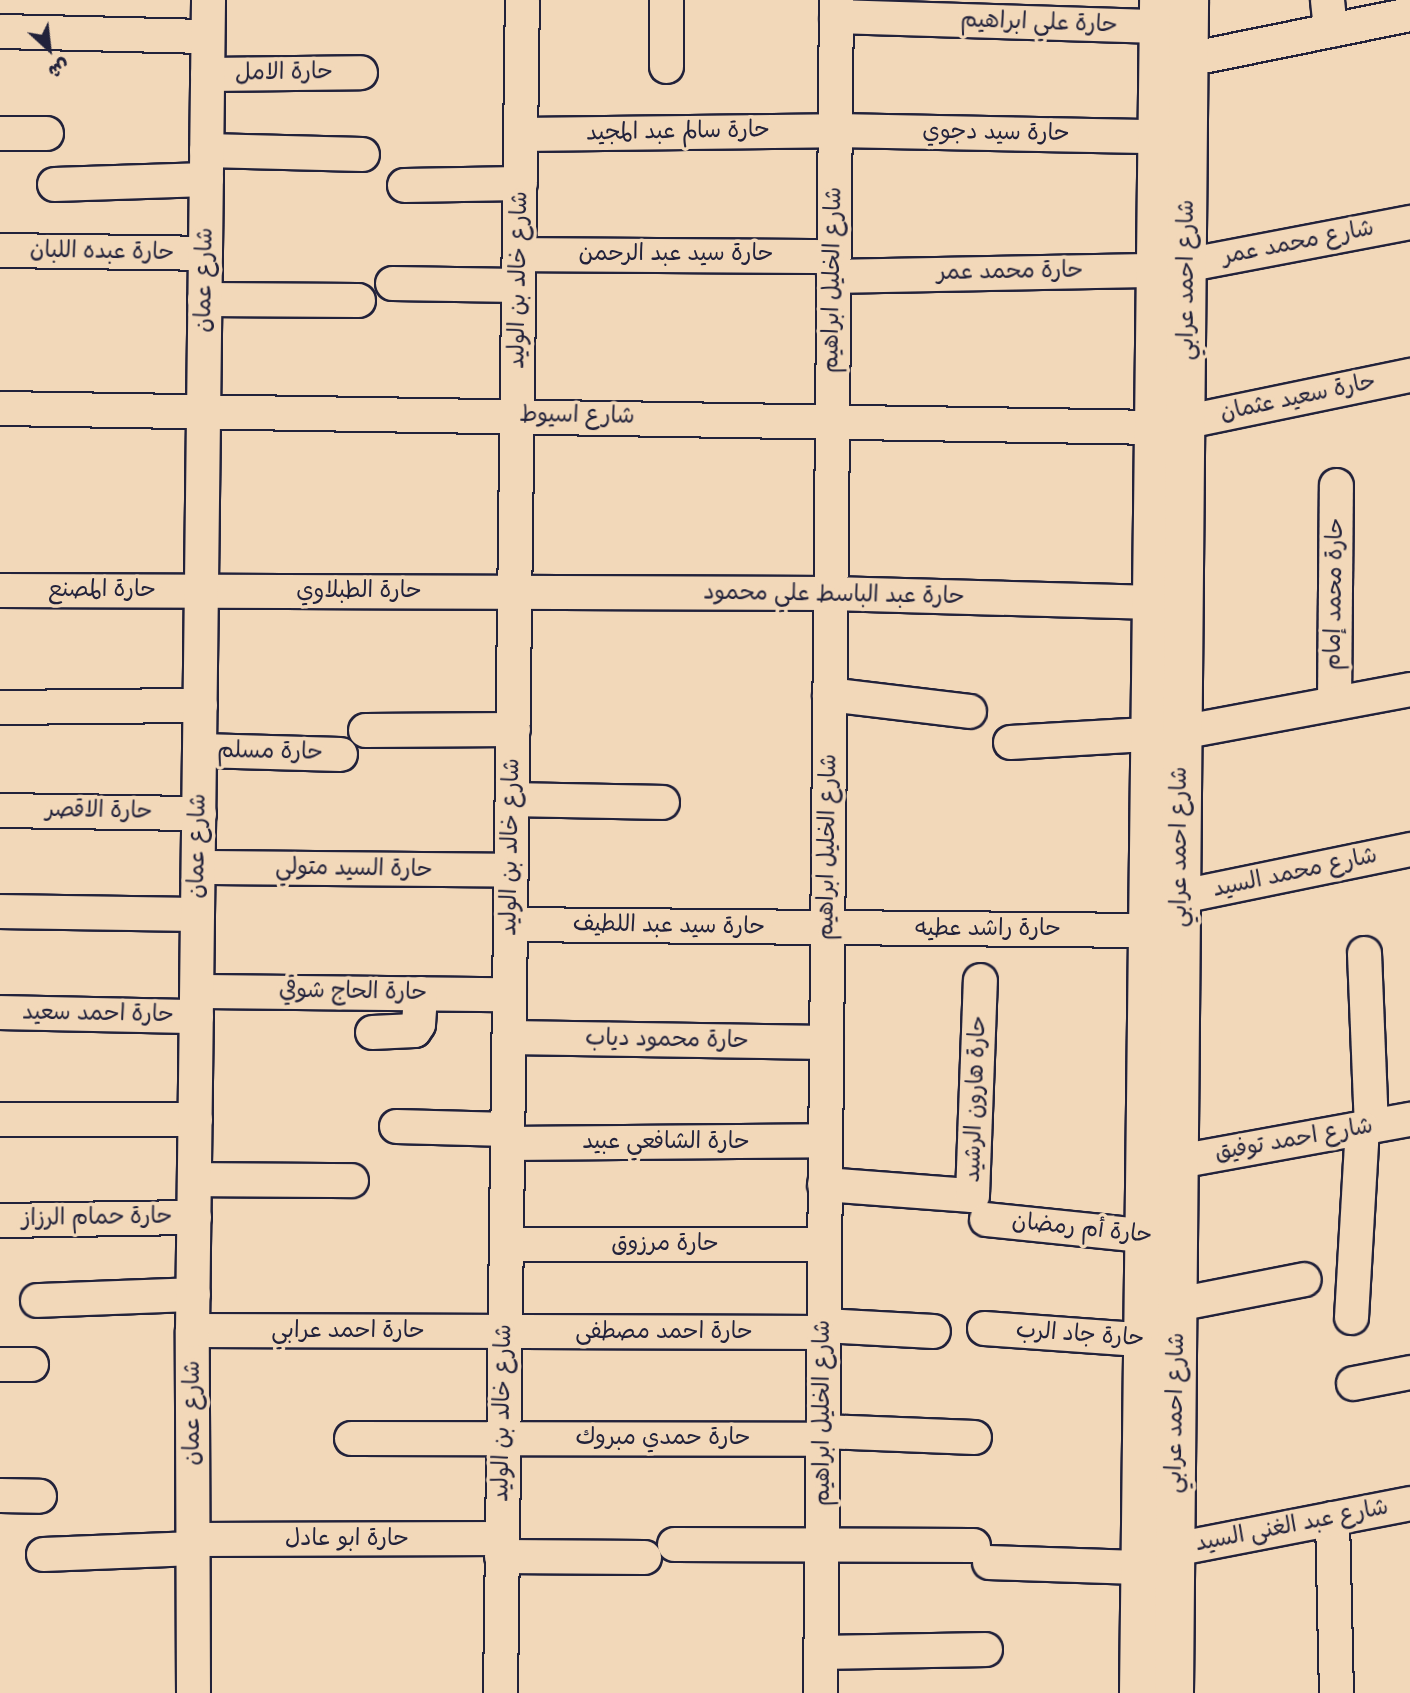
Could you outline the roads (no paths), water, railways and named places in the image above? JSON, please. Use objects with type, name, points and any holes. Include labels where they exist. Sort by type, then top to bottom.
[{"type":"street","name":"شارع عمان","points":[[193,1693],[192,1330],[208,0]]},
{"type":"street","name":"شارع خالد بن الوليد","points":[[500,1693],[522,0]]},
{"type":"street","points":[[666,0],[666,66]]},
{"type":"street","name":"شارع احمد عرابي","points":[[1174,1693],[1163,1561],[1160,1341],[1162,1238],[1149,930],[1165,733],[1172,267],[1188,58],[1189,0]]},
{"type":"street","name":"حارة علي ابراهيم","points":[[836,8],[1158,13]]},
{"type":"street","name":"شارع الخليل ابراهيم","points":[[820,1693],[836,8]]},
{"type":"street","name":"شارع احمد عرابي","points":[[1158,13],[1158,136],[1172,267]]},
{"type":"street","points":[[1188,58],[1329,15],[1410,14]]},
{"type":"street","points":[[0,31],[207,36]]},
{"type":"street","name":"حارة الامل","points":[[207,74],[360,72]]},
{"type":"street","name":"حارة سالم عبد المجيد","points":[[520,134],[835,130]]},
{"type":"street","name":"حارة سيد دجوي","points":[[835,130],[1158,136]]},
{"type":"street","points":[[0,133],[46,133]]},
{"type":"street","points":[[54,184],[206,165],[362,154]]},
{"type":"street","points":[[404,185],[520,183]]},
{"type":"street","name":"شارع محمد عمر","points":[[1172,267],[1410,222]]},
{"type":"street","name":"حارة عبده اللبان","points":[[0,250],[205,253]]},
{"type":"street","name":"حارة محمد عمر","points":[[833,266],[1172,267]]},
{"type":"street","name":"حارة سيد عبد الرحمن","points":[[393,283],[519,269],[833,266]]},
{"type":"street","points":[[204,299],[358,299]]},
{"type":"street","name":"حارة سعيد عثمان","points":[[1171,424],[1410,375]]},
{"type":"street","name":"شارع اسيوط","points":[[0,408],[1171,424]]},
{"type":"street","name":"شارع احمد عرابي","points":[[1160,1341],[1177,1304],[1162,1238],[1178,1161],[1181,896],[1154,602],[1171,424]]},
{"type":"street","name":"حارة محمد إمام","points":[[1334,704],[1336,485]]},
{"type":"street","name":"حارة المصنع","points":[[0,590],[203,590]]},
{"type":"street","name":"حارة الطبلاوي","points":[[203,590],[515,592]]},
{"type":"street","name":"حارة عبد الباسط علي محمود","points":[[515,592],[830,593],[1154,602]]},
{"type":"street","points":[[1010,742],[1165,733],[1410,689]]},
{"type":"street","points":[[829,694],[969,711]]},
{"type":"street","points":[[0,707],[200,705]]},
{"type":"street","points":[[365,730],[513,729]]},
{"type":"street","name":"حارة مسلم","points":[[200,750],[340,754]]},
{"type":"street","points":[[512,799],[662,802]]},
{"type":"street","name":"حارة الاقصر","points":[[0,810],[199,813]]},
{"type":"street","name":"شارع محمد السيد","points":[[1181,896],[1410,849]]},
{"type":"street","name":"حارة السيد متولي","points":[[198,867],[511,870]]},
{"type":"street","points":[[0,911],[197,914]]},
{"type":"street","name":"حارة سيد عبد اللطيف","points":[[510,924],[827,928]]},
{"type":"street","name":"حارة راشد عطيه","points":[[827,928],[1149,930]]},
{"type":"street","points":[[1351,1317],[1366,1127],[1364,953]]},
{"type":"street","name":"حارة هارون الرشيد","points":[[824,1184],[972,1195],[980,980]]},
{"type":"street","points":[[372,1032],[414,1030],[418,1024],[420,993]]},
{"type":"street","name":"حارة الحاج شوقي","points":[[196,1003],[420,993],[509,994]]},
{"type":"street","name":"حارة احمد سعيد","points":[[0,1012],[196,1003]]},
{"type":"street","name":"حارة محمود دياب","points":[[509,1037],[826,1042]]},
{"type":"street","points":[[0,1119],[195,1119]]},
{"type":"street","name":"شارع احمد توفيق","points":[[1178,1161],[1410,1119]]},
{"type":"street","name":"حارة الشافعي عبيد","points":[[396,1126],[507,1136],[825,1140]]},
{"type":"street","points":[[194,1179],[351,1180]]},
{"type":"street","name":"حارة حمام الرزاز","points":[[0,1220],[194,1217]]},
{"type":"street","name":"حارة أم رمضان","points":[[986,1219],[1162,1238]]},
{"type":"street","name":"حارة مرزوق","points":[[506,1244],[824,1244]]},
{"type":"street","points":[[1177,1304],[1304,1279]]},
{"type":"street","points":[[37,1300],[193,1294]]},
{"type":"street","name":"حارة جاد الرب","points":[[984,1328],[1160,1341]]},
{"type":"street","name":"حارة احمد عرابي","points":[[192,1330],[505,1331]]},
{"type":"street","name":"حارة احمد مصطفى","points":[[505,1331],[933,1331]]},
{"type":"street","points":[[1353,1383],[1410,1372]]},
{"type":"street","name":"حارة حمدي مبروك","points":[[351,1438],[823,1435],[974,1437]]},
{"type":"street","points":[[0,1496],[39,1496]]},
{"type":"street","name":"شارع عبد الغنى السيد","points":[[674,1544],[821,1545],[1163,1561],[1332,1518],[1410,1503]]},
{"type":"street","points":[[1332,1518],[1336,1693]]},
{"type":"street","name":"حارة ابو عادل","points":[[43,1554],[194,1544],[501,1547],[644,1557]]},
{"type":"street","name":"شارع احمد عرابي","points":[[1139,1693],[1163,1561]]},
{"type":"street","points":[[821,1652],[985,1649]]}]
